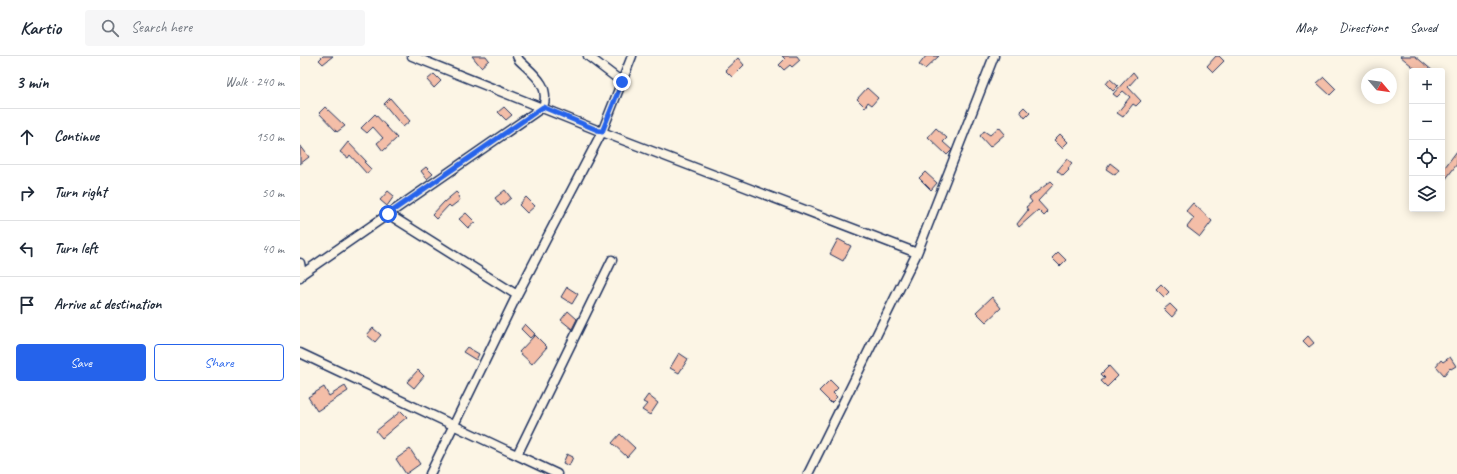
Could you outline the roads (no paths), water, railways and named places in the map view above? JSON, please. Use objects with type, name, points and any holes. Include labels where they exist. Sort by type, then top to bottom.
[{"type":"street","points":[[412,56],[543,107],[602,132],[917,253]]},
{"type":"street","points":[[301,276],[543,107],[546,91],[538,79],[518,60],[517,56]]},
{"type":"street","points":[[588,56],[622,82]]},
{"type":"street","points":[[430,474],[518,295],[602,132],[632,56]]},
{"type":"street","points":[[808,474],[917,253],[994,56]]},
{"type":"street","points":[[388,214],[518,295]]},
{"type":"street","points":[[517,455],[612,260]]},
{"type":"street","points":[[300,263],[301,276]]},
{"type":"street","points":[[300,353],[557,474]]}]
